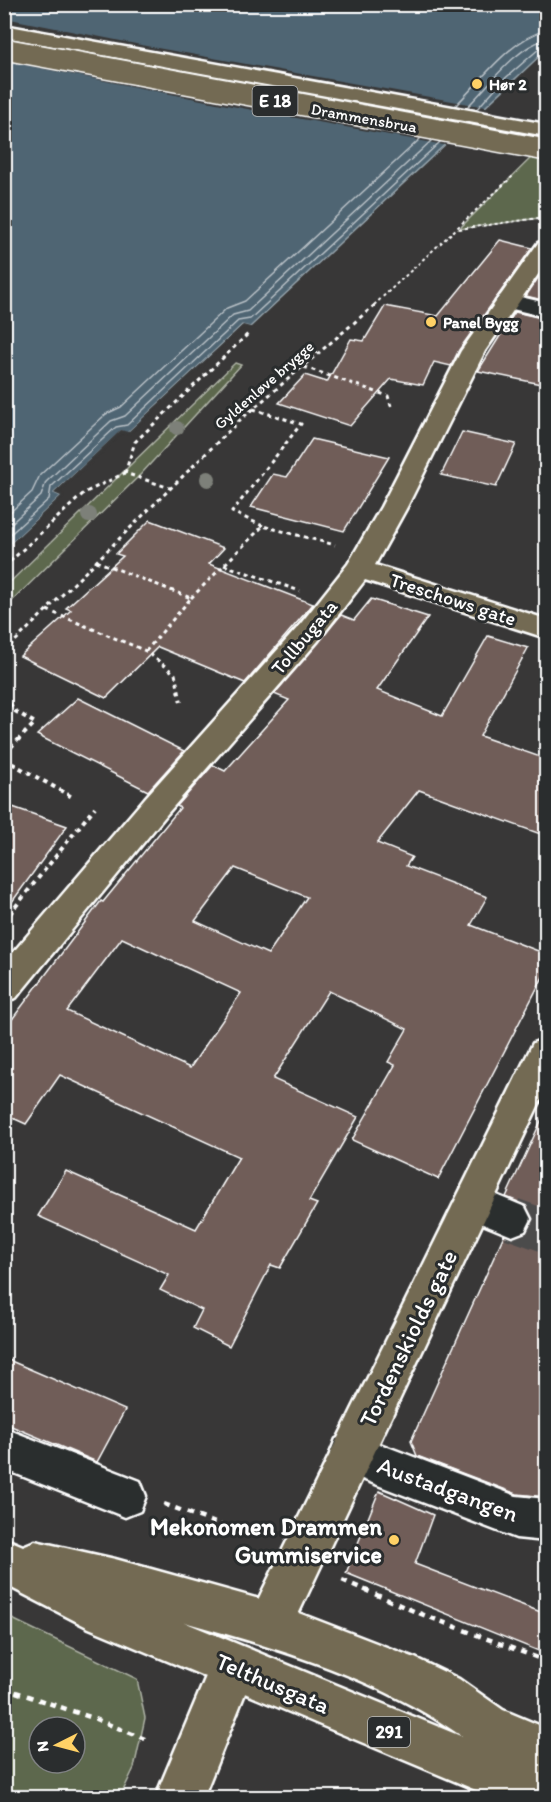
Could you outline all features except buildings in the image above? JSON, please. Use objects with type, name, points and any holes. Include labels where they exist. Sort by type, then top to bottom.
[{"type":"main road","name":"Drammensbrua","points":[[4,31],[546,130]]},
{"type":"main road","name":"Drammensbrua","points":[[4,49],[546,150]]},
{"type":"main road","name":"Tollbugata","points":[[4,988],[156,806],[240,714],[333,602],[363,561],[473,351],[546,248]]},
{"type":"main road","name":"Treschows gate","points":[[363,561],[546,629]]},
{"type":"main road","name":"Tordenskiolds gate","points":[[270,1624],[546,1053]]},
{"type":"main road","name":"Telthusgata","points":[[4,1558],[115,1581],[270,1624],[399,1674],[443,1695],[487,1726],[546,1751]]},
{"type":"main road","name":"Telthusgata","points":[[4,1558],[105,1612],[546,1795]]},
{"type":"main road","points":[[179,1797],[233,1666]]},
{"type":"street","points":[[508,301],[546,310]]},
{"type":"street","points":[[474,1203],[512,1219]]},
{"type":"street","points":[[4,1448],[125,1496]]},
{"type":"street","name":"Austadgangen","points":[[351,1454],[516,1517],[546,1520]]},
{"type":"path","name":"Gyldenløve brygge","points":[[4,652],[253,409],[397,286],[514,174]]},
{"type":"path","points":[[459,229],[546,217]]},
{"type":"path","points":[[125,473],[135,442],[248,334]]},
{"type":"path","points":[[303,367],[388,396],[391,405]]},
{"type":"path","points":[[253,409],[301,424],[232,512],[263,526],[363,561]]},
{"type":"path","points":[[4,567],[84,493],[125,473],[170,488]]},
{"type":"path","points":[[146,651],[191,598],[263,526]]},
{"type":"path","points":[[96,561],[191,598]]},
{"type":"path","points":[[225,565],[333,602]]},
{"type":"path","points":[[46,609],[146,651],[175,674],[180,702]]},
{"type":"path","points":[[4,696],[15,711],[35,723],[4,754]]},
{"type":"path","points":[[4,759],[74,798]]},
{"type":"path","points":[[4,921],[95,807]]},
{"type":"path","points":[[125,1496],[166,1505],[253,1537]]},
{"type":"path","points":[[342,1580],[416,1612],[546,1661]]},
{"type":"path","points":[[4,1688],[93,1718],[150,1742]]},
{"type":"green space","points":[[546,143],[546,217],[459,229]]},
{"type":"green space","points":[[235,363],[241,365],[141,474],[5,608],[5,587]]},
{"type":"green space","points":[[4,1615],[137,1679],[145,1718],[134,1768],[120,1797],[5,1797]]},
{"type":"water","points":[[5,5],[546,5],[546,50],[250,327],[242,325],[127,433],[121,431],[54,493],[61,496],[5,549]]},
{"type":"pier","points":[[5,18],[146,46],[491,108],[450,146],[242,108],[4,61]]},
{"type":"pier","points":[[243,325],[254,328],[243,328],[129,435],[122,434],[59,492],[64,494],[63,498],[4,552],[61,496],[54,493],[121,430],[128,432]]},
{"type":"tunnel","points":[[512,1219],[546,1231]]},
{"type":"place","name":"Hør 2","points":[[477,84]]},
{"type":"place","name":"Panel Bygg","points":[[431,322]]},
{"type":"place","name":"Mekonomen Drammen Gummiservice","points":[[394,1540]]}]
